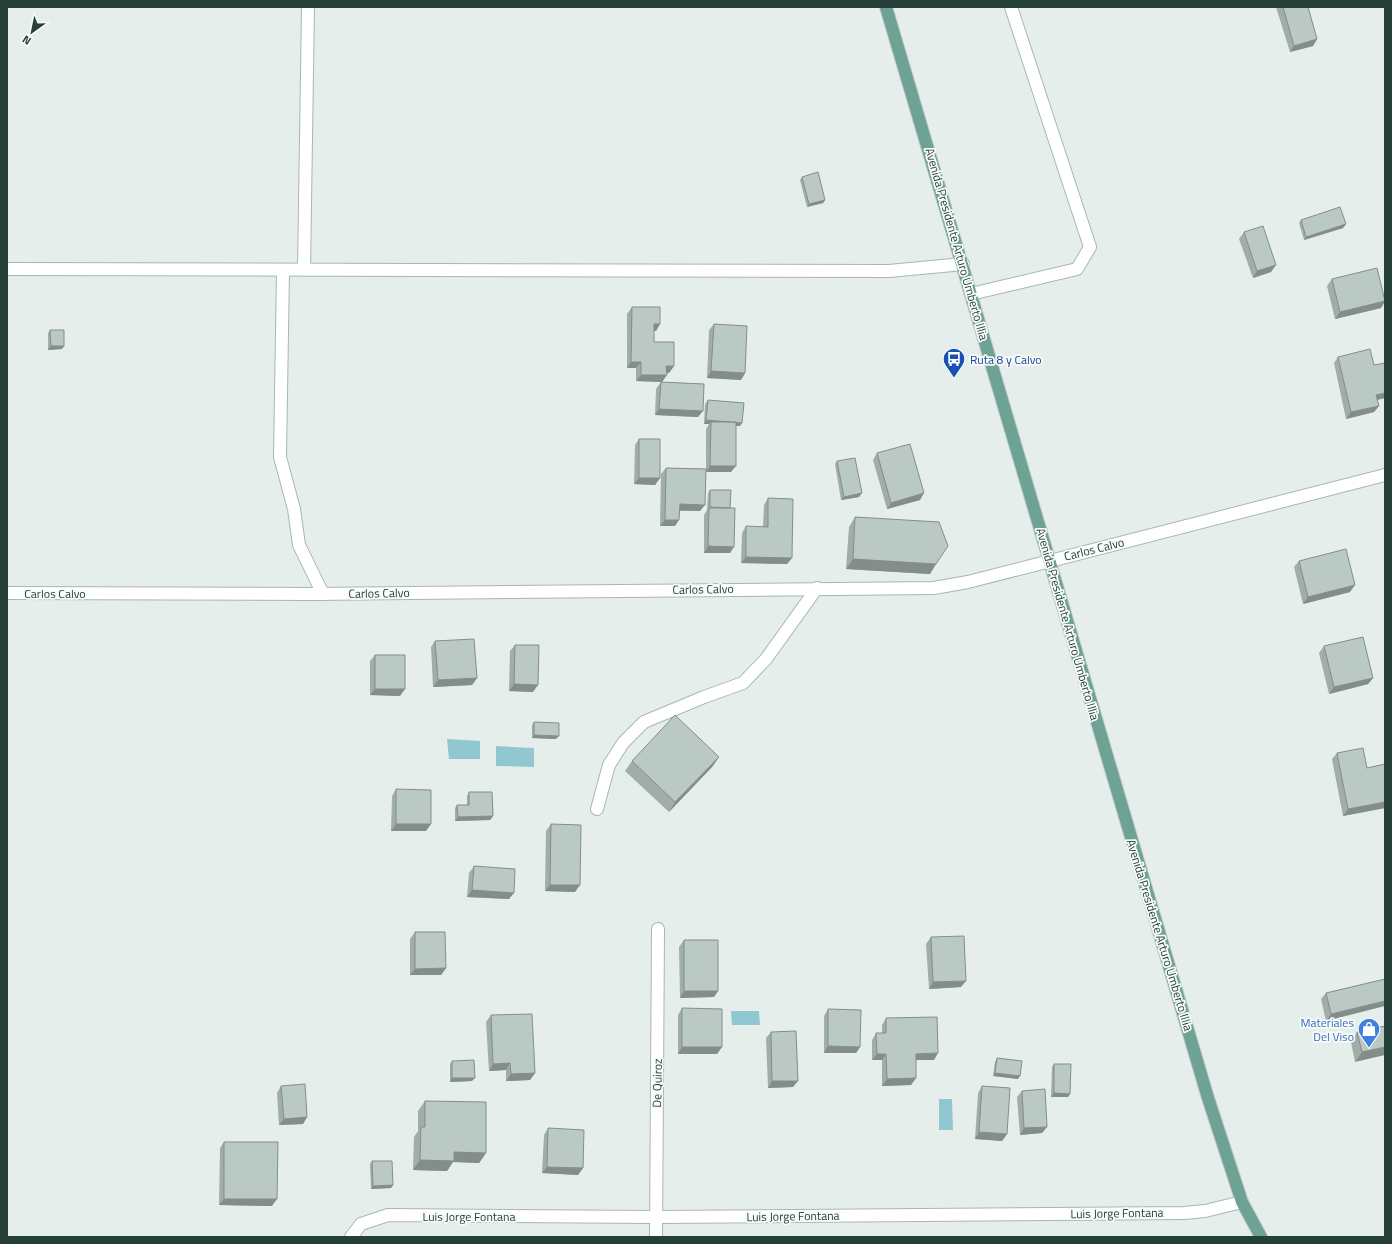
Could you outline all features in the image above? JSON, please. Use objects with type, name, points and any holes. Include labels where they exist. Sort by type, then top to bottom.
[{"type":"main road","name":"Avenida Presidente Arturo Umberto Illia","points":[[886,7],[1208,1098],[1242,1202],[1261,1237]]},
{"type":"street","points":[[304,270],[308,7]]},
{"type":"street","points":[[971,294],[1077,269],[1090,247],[1012,7]]},
{"type":"street","points":[[7,269],[889,271],[963,264]]},
{"type":"street","points":[[284,270],[280,457],[294,509],[299,545],[323,594]]},
{"type":"street","name":"Carlos Calvo","points":[[7,593],[323,594],[934,588],[968,582],[1385,475]]},
{"type":"street","points":[[597,809],[609,765],[623,743],[644,722],[697,699],[743,683],[766,659],[817,588]]},
{"type":"street","name":"De Quiroz","points":[[656,1237],[658,929]]},
{"type":"street","name":"Luis Jorge Fontana","points":[[351,1237],[361,1224],[388,1216],[656,1217],[1184,1212],[1205,1211],[1242,1202]]},
{"type":"water","points":[[447,739],[480,741],[480,759],[449,759]]},
{"type":"water","points":[[496,746],[534,748],[534,767],[496,766]]},
{"type":"water","points":[[731,1011],[759,1011],[760,1025],[732,1025]]},
{"type":"water","points":[[939,1099],[952,1099],[953,1130],[939,1130]]},
{"type":"building","points":[[1283,7],[1308,7],[1317,39],[1294,46]]},
{"type":"building","points":[[818,172],[825,200],[809,204],[802,177]]},
{"type":"building","points":[[1340,207],[1346,224],[1306,237],[1301,220]]},
{"type":"building","points":[[1263,226],[1276,265],[1257,271],[1244,232]]},
{"type":"building","points":[[1377,268],[1385,301],[1340,312],[1332,279]]},
{"type":"building","points":[[632,307],[660,307],[660,324],[654,324],[654,342],[674,342],[674,366],[666,366],[667,375],[641,375],[641,362],[631,362]]},
{"type":"building","points":[[714,324],[747,326],[745,373],[711,371]]},
{"type":"building","points":[[50,330],[64,330],[64,346],[51,346]]},
{"type":"building","points":[[1370,349],[1374,365],[1385,363],[1385,393],[1376,395],[1379,406],[1351,412],[1338,357]]},
{"type":"building","points":[[661,382],[704,384],[703,411],[659,409]]},
{"type":"building","points":[[708,400],[744,403],[742,423],[706,420]]},
{"type":"building","points":[[711,422],[736,422],[736,466],[710,466]]},
{"type":"building","points":[[639,439],[660,439],[660,478],[639,478]]},
{"type":"building","points":[[910,444],[924,493],[891,503],[877,453]]},
{"type":"building","points":[[855,458],[862,493],[844,497],[837,461]]},
{"type":"building","points":[[666,468],[706,469],[705,505],[680,504],[679,520],[665,520]]},
{"type":"building","points":[[710,490],[731,490],[730,508],[710,507]]},
{"type":"building","points":[[768,498],[793,499],[792,558],[746,557],[746,526],[768,527]]},
{"type":"building","points":[[709,508],[735,508],[734,547],[708,546]]},
{"type":"building","points":[[855,517],[939,522],[948,546],[936,564],[853,559]]},
{"type":"building","points":[[1346,549],[1355,585],[1308,597],[1299,561]]},
{"type":"building","points":[[1363,637],[1373,678],[1334,687],[1324,646]]},
{"type":"building","points":[[474,639],[477,678],[438,680],[435,641]]},
{"type":"building","points":[[515,645],[539,645],[538,685],[514,684]]},
{"type":"building","points":[[375,655],[405,655],[405,689],[375,689]]},
{"type":"building","points":[[675,715],[719,757],[675,802],[632,761]]},
{"type":"building","points":[[534,722],[559,723],[559,736],[534,735]]},
{"type":"building","points":[[1363,748],[1367,768],[1385,764],[1385,802],[1348,809],[1337,753]]},
{"type":"building","points":[[396,789],[431,790],[431,824],[396,824]]},
{"type":"building","points":[[469,792],[492,792],[493,816],[458,817],[457,805],[469,805]]},
{"type":"building","points":[[551,824],[581,825],[580,885],[550,885]]},
{"type":"building","points":[[474,866],[515,869],[514,893],[472,890]]},
{"type":"building","points":[[415,932],[445,932],[446,968],[415,969]]},
{"type":"building","points":[[964,936],[966,981],[933,982],[931,937]]},
{"type":"building","points":[[684,940],[718,940],[718,991],[684,991]]},
{"type":"building","points":[[1385,979],[1385,1001],[1331,1014],[1326,993]]},
{"type":"building","points":[[682,1008],[722,1009],[722,1047],[682,1047]]},
{"type":"building","points":[[828,1009],[861,1010],[860,1047],[828,1046]]},
{"type":"building","points":[[532,1014],[535,1073],[511,1074],[510,1063],[493,1064],[491,1015]]},
{"type":"building","points":[[937,1017],[938,1053],[916,1054],[916,1078],[887,1079],[886,1054],[877,1054],[876,1033],[886,1033],[886,1018]]},
{"type":"building","points":[[1385,1026],[1385,1047],[1362,1052],[1357,1032]]},
{"type":"building","points":[[796,1031],[798,1081],[772,1081],[771,1032]]},
{"type":"building","points":[[997,1058],[1022,1061],[1020,1076],[995,1073]]},
{"type":"building","points":[[474,1060],[475,1078],[452,1078],[452,1061]]},
{"type":"building","points":[[1054,1064],[1071,1064],[1070,1094],[1054,1093]]},
{"type":"building","points":[[305,1084],[307,1117],[284,1119],[281,1086]]},
{"type":"building","points":[[982,1086],[1010,1088],[1007,1134],[979,1132]]},
{"type":"building","points":[[1045,1089],[1047,1127],[1024,1128],[1022,1091]]},
{"type":"building","points":[[425,1101],[486,1102],[486,1153],[454,1152],[454,1161],[420,1160],[421,1127],[425,1127]]},
{"type":"building","points":[[548,1128],[584,1130],[583,1168],[547,1167]]},
{"type":"building","points":[[224,1142],[278,1142],[277,1199],[224,1199]]},
{"type":"building","points":[[372,1161],[392,1161],[393,1185],[373,1186]]},
{"type":"place","name":"Ruta 8 y Calvo","points":[[954,378]]},
{"type":"place","name":"Materiales Del Viso","points":[[1369,1048]]}]
